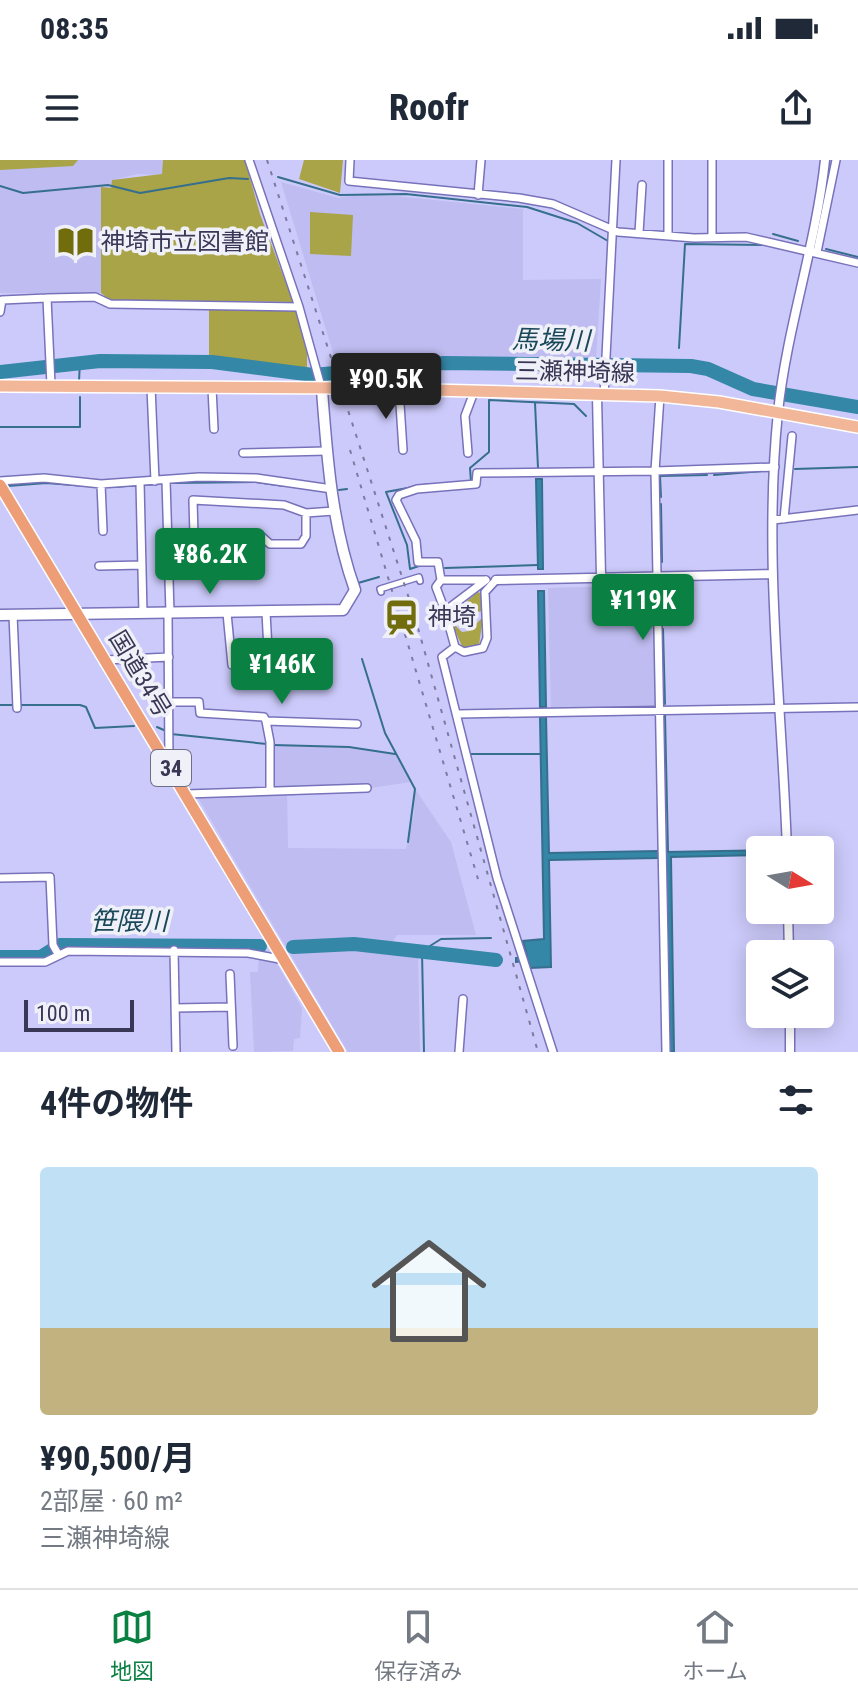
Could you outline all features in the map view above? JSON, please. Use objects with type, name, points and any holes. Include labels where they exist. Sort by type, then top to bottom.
[{"type":"highway","name":"国道34号","points":[[0,483],[339,1052]]},
{"type":"main road","name":"三瀬神埼線","points":[[0,386],[321,386],[660,396],[779,408],[858,427]]},
{"type":"main road","points":[[0,615],[343,610],[355,590],[343,557],[334,511],[321,386]]},
{"type":"street","points":[[249,160],[299,307],[321,386]]},
{"type":"street","points":[[350,160],[349,181],[553,204],[612,230],[668,236],[746,237],[858,263]]},
{"type":"street","points":[[478,195],[481,160]]},
{"type":"street","points":[[601,576],[601,396],[605,372],[616,160]]},
{"type":"street","points":[[668,160],[668,236]]},
{"type":"street","points":[[712,160],[712,237]]},
{"type":"street","points":[[813,251],[825,160]]},
{"type":"street","points":[[786,836],[773,574],[779,408],[836,160]]},
{"type":"street","points":[[639,233],[642,185]]},
{"type":"street","points":[[0,312],[2,300],[95,297],[110,304],[299,307]]},
{"type":"street","points":[[47,298],[51,385]]},
{"type":"street","points":[[151,387],[155,481]]},
{"type":"street","points":[[212,388],[214,429]]},
{"type":"street","points":[[399,389],[403,450]]},
{"type":"street","points":[[468,453],[465,416],[474,392]]},
{"type":"street","points":[[660,396],[655,471],[666,1052]]},
{"type":"street","points":[[784,519],[792,436]]},
{"type":"street","points":[[243,453],[327,451]]},
{"type":"street","points":[[491,580],[485,592],[487,638],[483,648],[464,652],[455,647],[436,587],[441,580],[438,562],[418,562],[416,541],[396,500],[399,495],[417,489],[476,484],[477,473],[775,467]]},
{"type":"street","points":[[0,483],[44,478],[101,487],[155,481],[256,478],[332,489]]},
{"type":"street","points":[[166,483],[171,702],[169,765]]},
{"type":"street","points":[[140,485],[143,614]]},
{"type":"street","points":[[101,487],[103,531]]},
{"type":"street","points":[[306,513],[306,536],[301,544],[270,544],[260,535],[194,536],[193,500],[284,505],[306,513],[334,511]]},
{"type":"street","points":[[773,520],[858,510]]},
{"type":"street","points":[[99,566],[142,565]]},
{"type":"street","points":[[441,580],[773,574]]},
{"type":"street","points":[[381,592],[380,589],[419,577],[420,581]]},
{"type":"street","points":[[445,611],[491,580]]},
{"type":"street","points":[[266,612],[268,650]]},
{"type":"street","points":[[227,613],[232,665]]},
{"type":"street","points":[[13,615],[17,704]]},
{"type":"street","points":[[455,647],[442,657],[516,941],[553,1052]]},
{"type":"street","points":[[106,660],[169,657]]},
{"type":"street","points":[[171,702],[199,702],[200,713],[264,717],[270,744],[270,789]]},
{"type":"street","points":[[458,714],[858,707]]},
{"type":"street","points":[[266,721],[357,724]]},
{"type":"street","points":[[186,794],[367,788]]},
{"type":"street","points":[[0,878],[50,877],[53,945],[58,954]]},
{"type":"street","points":[[174,950],[176,1052]]},
{"type":"street","points":[[0,962],[45,962],[58,954],[174,950],[248,953],[285,960]]},
{"type":"street","points":[[230,974],[233,1046]]},
{"type":"street","points":[[459,1052],[463,999]]},
{"type":"street","points":[[175,1008],[230,1007]]},
{"type":"street","points":[[790,1028],[790,1052]]},
{"type":"shaded area","points":[[0,160],[163,160],[163,175],[138,174],[112,180],[111,188],[101,187],[101,293],[0,293]]},
{"type":"shaded area","points":[[0,160],[78,160],[73,166],[0,170]]},
{"type":"shaded area","points":[[163,160],[245,160],[260,214],[293,302],[110,300],[101,293],[101,187],[111,188],[112,180],[162,174]]},
{"type":"shaded area","points":[[304,160],[343,160],[340,193],[299,179]]},
{"type":"shaded area","points":[[281,182],[338,198],[365,193],[523,209],[523,280],[601,279],[596,358],[433,358],[338,369]]},
{"type":"shaded area","points":[[310,212],[353,215],[351,256],[310,254]]},
{"type":"shaded area","points":[[209,308],[296,309],[307,353],[307,369],[209,358]]},
{"type":"shaded area","points":[[536,479],[542,479],[543,569],[538,569]]},
{"type":"shaded area","points":[[654,585],[657,706],[551,709],[548,588]]},
{"type":"shaded area","points":[[538,591],[544,591],[546,707],[540,707]]},
{"type":"shaded area","points":[[478,592],[482,594],[483,611],[449,616]]},
{"type":"shaded area","points":[[483,617],[479,645],[462,646],[450,620],[462,632],[469,631]]},
{"type":"shaded area","points":[[546,716],[549,853],[658,851],[658,858],[549,860],[551,967],[530,968],[528,961],[516,962],[516,958],[527,956],[523,941],[544,939],[540,717]]},
{"type":"shaded area","points":[[275,745],[349,747],[395,754],[411,782],[371,788],[287,792],[288,848],[406,849],[414,813],[415,789],[451,842],[476,935],[397,935],[388,949],[418,955],[420,1052],[348,1052],[198,798],[201,794],[274,792]]},
{"type":"shaded area","points":[[746,850],[746,855],[671,857],[674,1052],[670,1052],[666,852]]},
{"type":"shaded area","points":[[259,958],[276,962],[302,1008],[300,1038],[294,1039],[293,1051],[254,1052],[250,972],[258,972]]},
{"type":"waterway","points":[[278,177],[340,195],[406,194],[527,207],[577,223],[608,241]]},
{"type":"waterway","points":[[0,186],[23,193],[108,185],[140,193],[229,178],[248,179]]},
{"type":"waterway","points":[[773,234],[798,241]]},
{"type":"waterway","points":[[679,348],[685,244],[767,245]]},
{"type":"waterway","points":[[826,249],[858,257]]},
{"type":"waterway","name":"馬場川","points":[[0,372],[100,361],[212,362],[313,375],[443,363],[691,366],[708,369],[753,389],[858,407]]},
{"type":"waterway","points":[[79,381],[80,362]]},
{"type":"waterway","points":[[0,427],[80,427],[80,397]]},
{"type":"waterway","points":[[471,482],[470,468],[489,452],[489,400],[574,404],[586,416]]},
{"type":"waterway","points":[[535,403],[538,468]]},
{"type":"waterway","points":[[795,469],[858,467]]},
{"type":"waterway","points":[[714,475],[763,471]]},
{"type":"waterway","points":[[661,497],[660,476],[707,475]]},
{"type":"waterway","points":[[171,483],[256,482],[284,486]]},
{"type":"waterway","points":[[8,486],[46,483],[100,487]]},
{"type":"waterway","points":[[143,485],[164,483]]},
{"type":"waterway","points":[[422,565],[410,569],[407,545],[386,492],[429,484]]},
{"type":"waterway","points":[[115,487],[136,485]]},
{"type":"waterway","points":[[339,490],[347,489]]},
{"type":"waterway","points":[[661,504],[662,562]]},
{"type":"waterway","points":[[445,568],[538,565]]},
{"type":"waterway","points":[[358,583],[379,577]]},
{"type":"waterway","points":[[662,586],[663,623]]},
{"type":"waterway","points":[[663,629],[665,704]]},
{"type":"waterway","points":[[362,659],[385,733],[415,789],[408,842]]},
{"type":"waterway","points":[[0,705],[14,705]]},
{"type":"waterway","points":[[20,705],[80,705],[86,707],[95,728],[134,726]]},
{"type":"waterway","points":[[665,715],[668,852]]},
{"type":"waterway","points":[[157,727],[166,731]]},
{"type":"waterway","points":[[171,734],[267,744]]},
{"type":"waterway","points":[[273,745],[349,747],[395,754]]},
{"type":"waterway","points":[[470,754],[541,754]]},
{"type":"waterway","points":[[424,1052],[422,951],[441,939],[491,938]]},
{"type":"waterway","name":"笹隈川","points":[[293,947],[354,944],[496,960]]},
{"type":"waterway","name":"笹隈川","points":[[0,957],[41,957],[60,945],[260,946]]},
{"type":"railway","points":[[267,160],[414,614],[538,1052]]},
{"type":"railway","points":[[350,450],[478,879]]},
{"type":"place","name":"神埼市立図書館","points":[[75,242]]},
{"type":"place","name":"神埼","points":[[402,617]]}]
